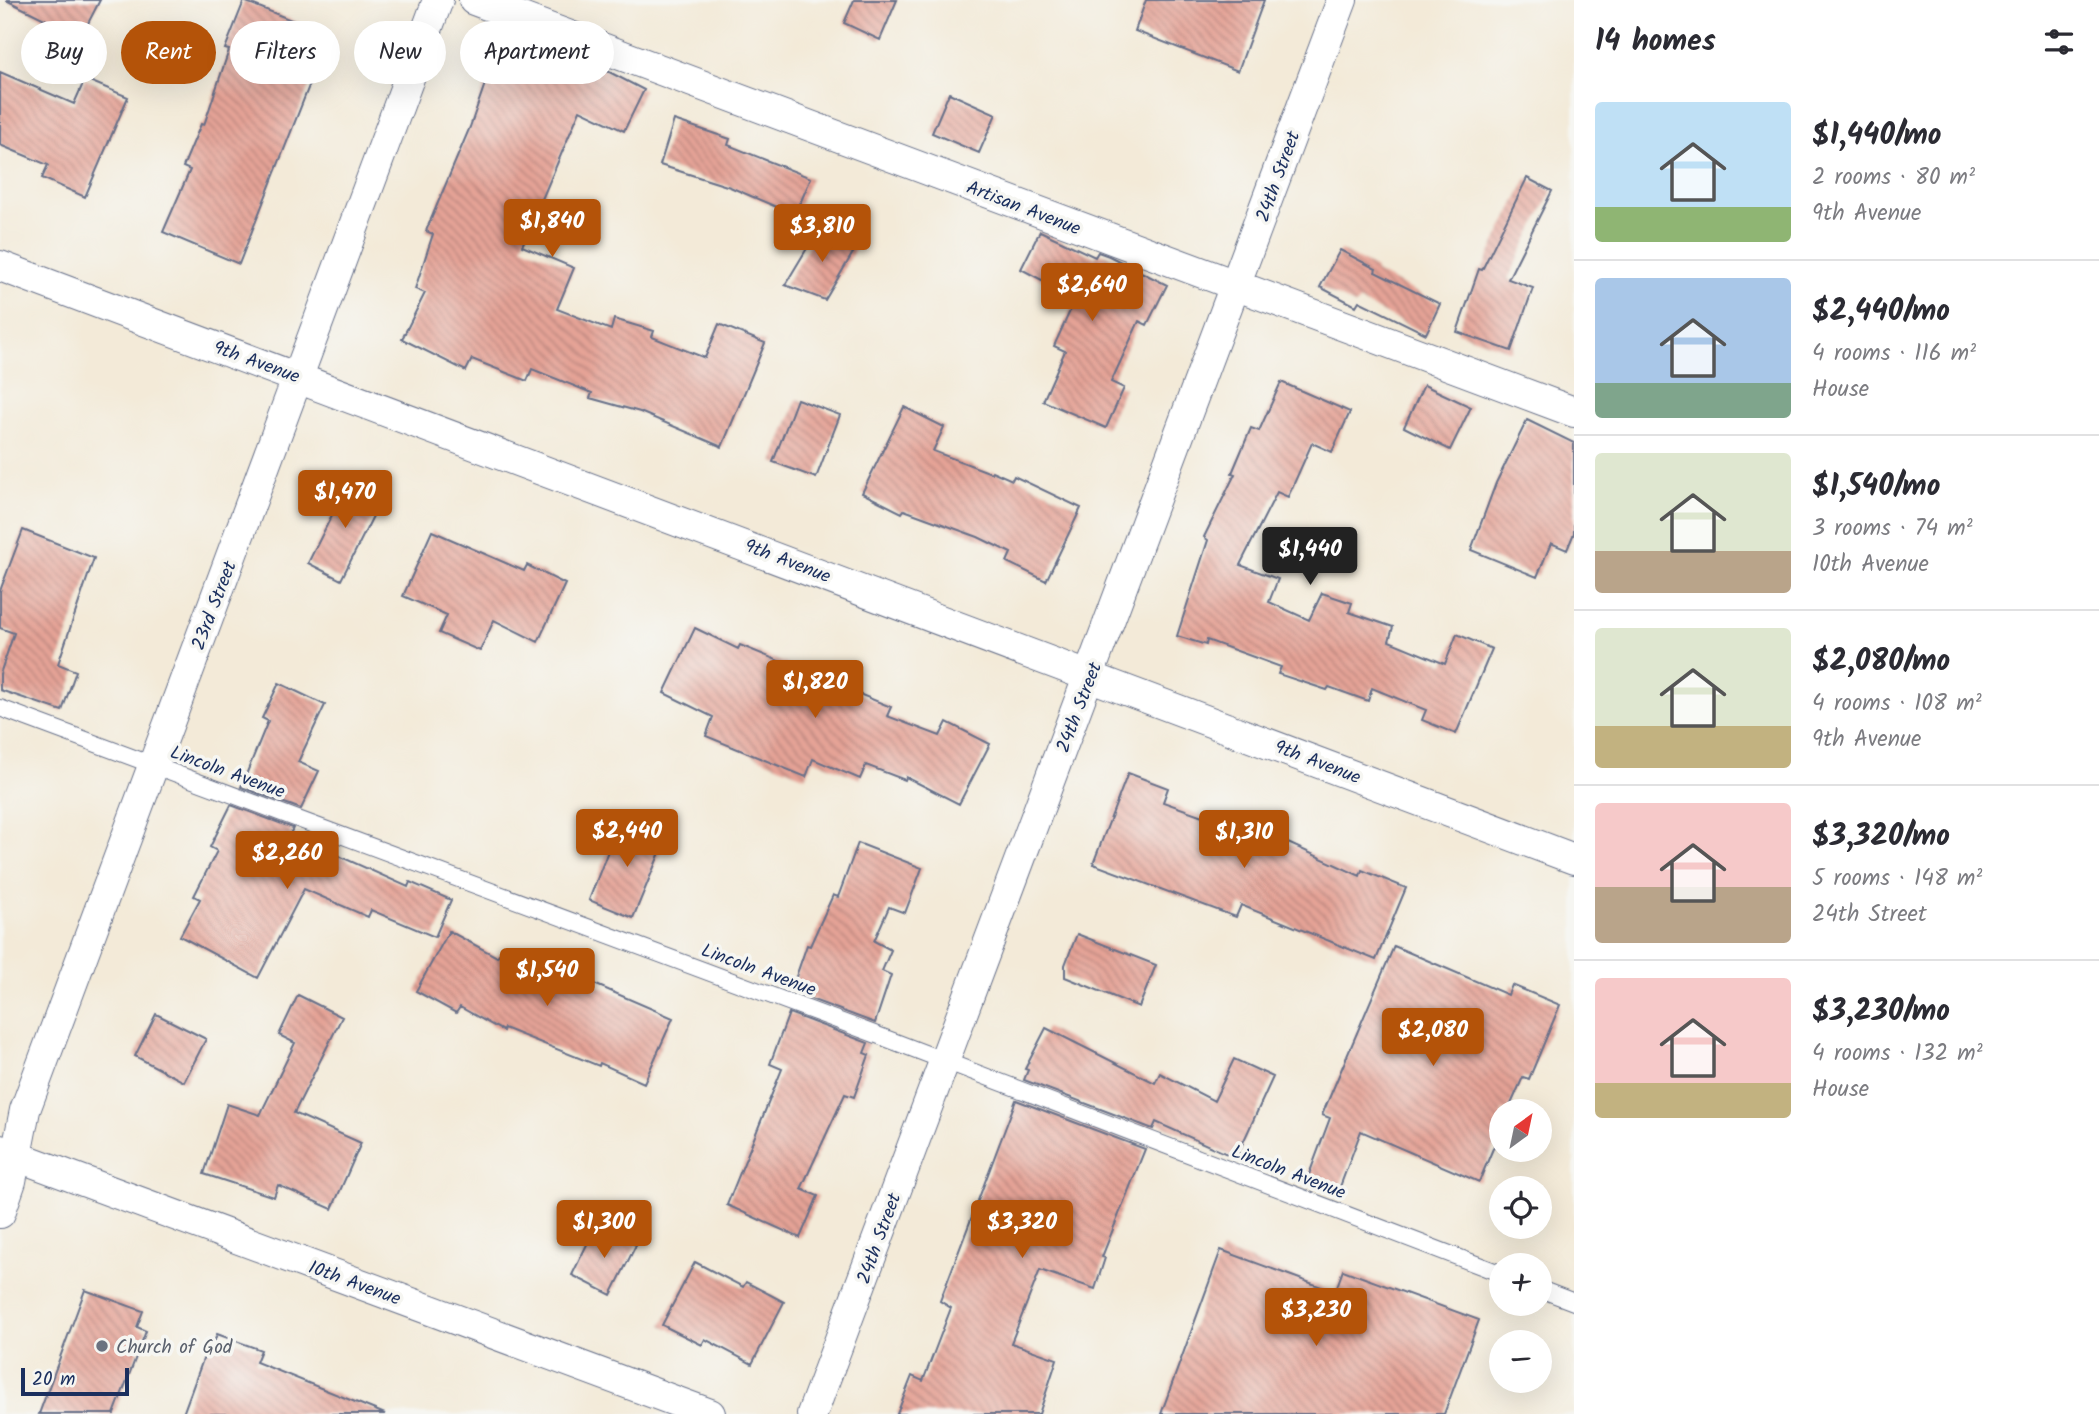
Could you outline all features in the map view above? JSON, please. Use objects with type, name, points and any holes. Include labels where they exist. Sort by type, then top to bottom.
[{"type":"street","name":"23rd Street","points":[[0,1213],[8,1153],[439,0]]},
{"type":"street","name":"Artisan Avenue","points":[[474,0],[1574,412]]},
{"type":"street","name":"24th Street","points":[[812,1414],[1342,0]]},
{"type":"street","name":"9th Avenue","points":[[0,266],[1091,674],[1574,859]]},
{"type":"street","name":"10th Avenue","points":[[8,1153],[709,1414]]},
{"type":"lane","name":"Lincoln Avenue","points":[[0,708],[944,1061],[1489,1269]]},
{"type":"lane","points":[[1552,1294],[1574,1302]]},
{"type":"building","points":[[6,0],[100,0],[89,21],[49,21]]},
{"type":"building","points":[[854,0],[897,0],[880,40],[844,23]]},
{"type":"building","points":[[1146,0],[1264,0],[1238,71],[1135,31]]},
{"type":"building","points":[[244,1],[294,21],[236,21]]},
{"type":"building","points":[[230,36],[230,84],[310,84],[239,264],[163,232],[190,170],[183,167],[201,124],[204,125],[229,50],[225,49]]},
{"type":"building","points":[[0,72],[21,81],[21,84],[28,84],[74,104],[83,84],[97,84],[128,97],[85,197],[42,178],[48,165],[0,145]]},
{"type":"building","points":[[614,74],[644,90],[624,131],[580,110],[522,246],[574,268],[557,309],[611,330],[614,319],[654,331],[652,337],[705,358],[719,324],[765,343],[722,447],[640,412],[590,398],[592,393],[532,369],[527,381],[472,359],[466,371],[402,339],[425,293],[415,289],[433,234],[426,231],[470,127],[485,84],[614,84]]},
{"type":"building","points":[[949,93],[996,114],[979,153],[932,133]]},
{"type":"building","points":[[674,120],[730,139],[728,145],[811,178],[795,215],[730,187],[660,165]]},
{"type":"building","points":[[1527,178],[1552,191],[1508,279],[1533,288],[1511,351],[1457,332],[1479,269],[1482,270]]},
{"type":"building","points":[[821,225],[857,246],[825,300],[785,285]]},
{"type":"building","points":[[1040,231],[1095,257],[1098,252],[1109,256],[1167,285],[1147,325],[1139,321],[1111,382],[1124,388],[1106,428],[1043,401],[1065,351],[1054,346],[1076,298],[1021,269]]},
{"type":"building","points":[[1340,250],[1376,269],[1375,272],[1440,304],[1426,334],[1359,301],[1356,306],[1320,287]]},
{"type":"building","points":[[1281,382],[1350,412],[1332,452],[1312,443],[1288,497],[1277,492],[1240,565],[1278,579],[1269,602],[1309,620],[1322,593],[1352,603],[1349,612],[1393,627],[1389,641],[1445,664],[1457,634],[1492,649],[1456,734],[1422,720],[1426,710],[1372,688],[1368,701],[1329,687],[1327,690],[1278,674],[1281,667],[1207,640],[1206,645],[1177,636],[1208,540],[1204,537],[1235,474],[1232,473],[1251,428],[1259,431]]},
{"type":"building","points":[[1424,385],[1471,407],[1450,450],[1404,427]]},
{"type":"building","points":[[797,399],[840,415],[816,478],[773,462]]},
{"type":"building","points":[[904,407],[944,427],[933,451],[1012,480],[1014,476],[1081,508],[1046,581],[1007,562],[1011,553],[978,537],[904,510],[902,513],[862,493]]},
{"type":"building","points":[[1527,420],[1574,443],[1574,533],[1567,550],[1551,543],[1537,577],[1471,550],[1496,483]]},
{"type":"building","points":[[349,481],[382,498],[341,580],[308,563]]},
{"type":"building","points":[[23,530],[94,558],[58,664],[76,671],[62,711],[0,690],[0,674],[14,633],[0,628],[0,591]]},
{"type":"building","points":[[432,531],[524,571],[527,565],[565,584],[538,642],[494,620],[480,651],[439,633],[447,615],[403,596]]},
{"type":"building","points":[[695,628],[738,649],[740,645],[891,707],[887,716],[940,736],[947,722],[990,744],[959,804],[906,777],[905,780],[866,765],[860,779],[813,759],[806,777],[706,736],[713,717],[664,693]]},
{"type":"building","points":[[279,683],[325,705],[298,762],[319,771],[301,809],[241,787],[268,721],[262,718]]},
{"type":"building","points":[[1128,773],[1168,788],[1163,802],[1225,824],[1229,816],[1360,876],[1362,870],[1406,888],[1376,960],[1241,905],[1236,917],[1093,864]]},
{"type":"building","points":[[231,805],[293,828],[290,834],[408,887],[410,882],[451,900],[435,937],[371,910],[368,917],[304,889],[258,978],[180,936],[200,899],[194,896],[217,851],[210,847]]},
{"type":"building","points":[[620,820],[666,838],[633,918],[589,900]]},
{"type":"building","points":[[858,843],[922,868],[905,913],[889,907],[874,941],[891,950],[882,971],[891,975],[875,1023],[797,994],[798,991],[792,988],[807,945],[810,946],[833,895],[838,897]]},
{"type":"building","points":[[449,931],[497,957],[499,954],[535,975],[538,967],[590,986],[592,983],[673,1018],[644,1083],[600,1063],[599,1066],[504,1028],[503,1031],[460,1007],[456,1013],[416,991]]},
{"type":"building","points":[[1077,934],[1156,965],[1139,1007],[1065,977],[1065,965]]},
{"type":"building","points":[[1394,946],[1508,995],[1512,985],[1560,1005],[1529,1079],[1523,1077],[1513,1099],[1489,1099],[1489,1158],[1479,1182],[1361,1131],[1338,1192],[1307,1180],[1330,1118],[1322,1115]]},
{"type":"building","points":[[298,995],[342,1017],[294,1113],[361,1143],[332,1209],[278,1185],[274,1197],[204,1174],[227,1104],[260,1115],[295,1043],[279,1035]]},
{"type":"building","points":[[789,1013],[868,1043],[864,1053],[869,1055],[854,1097],[845,1094],[801,1189],[818,1196],[800,1238],[727,1205],[782,1069],[770,1064]]},
{"type":"building","points":[[156,1014],[206,1039],[184,1082],[135,1056]]},
{"type":"building","points":[[1046,1028],[1155,1083],[1160,1073],[1214,1101],[1234,1059],[1273,1077],[1236,1158],[1156,1122],[1153,1129],[1024,1080],[1028,1070],[1025,1069]]},
{"type":"building","points":[[1016,1100],[1145,1149],[1102,1257],[1105,1258],[1095,1289],[1040,1270],[1011,1343],[1057,1359],[1039,1414],[897,1414],[912,1376],[923,1381],[951,1308],[940,1301]]},
{"type":"building","points":[[596,1226],[636,1245],[611,1295],[572,1275]]},
{"type":"building","points":[[1221,1250],[1335,1292],[1343,1270],[1479,1320],[1444,1414],[1161,1414]]},
{"type":"building","points":[[695,1262],[743,1287],[746,1282],[784,1302],[752,1364],[705,1339],[702,1345],[662,1325]]},
{"type":"building","name":"Church of God","points":[[85,1290],[143,1311],[137,1327],[146,1331],[114,1414],[39,1414]]},
{"type":"building","points":[[217,1334],[261,1350],[256,1362],[385,1414],[183,1414],[208,1346],[212,1348]]},
{"type":"place","name":"Church of God","points":[[102,1346]]}]
